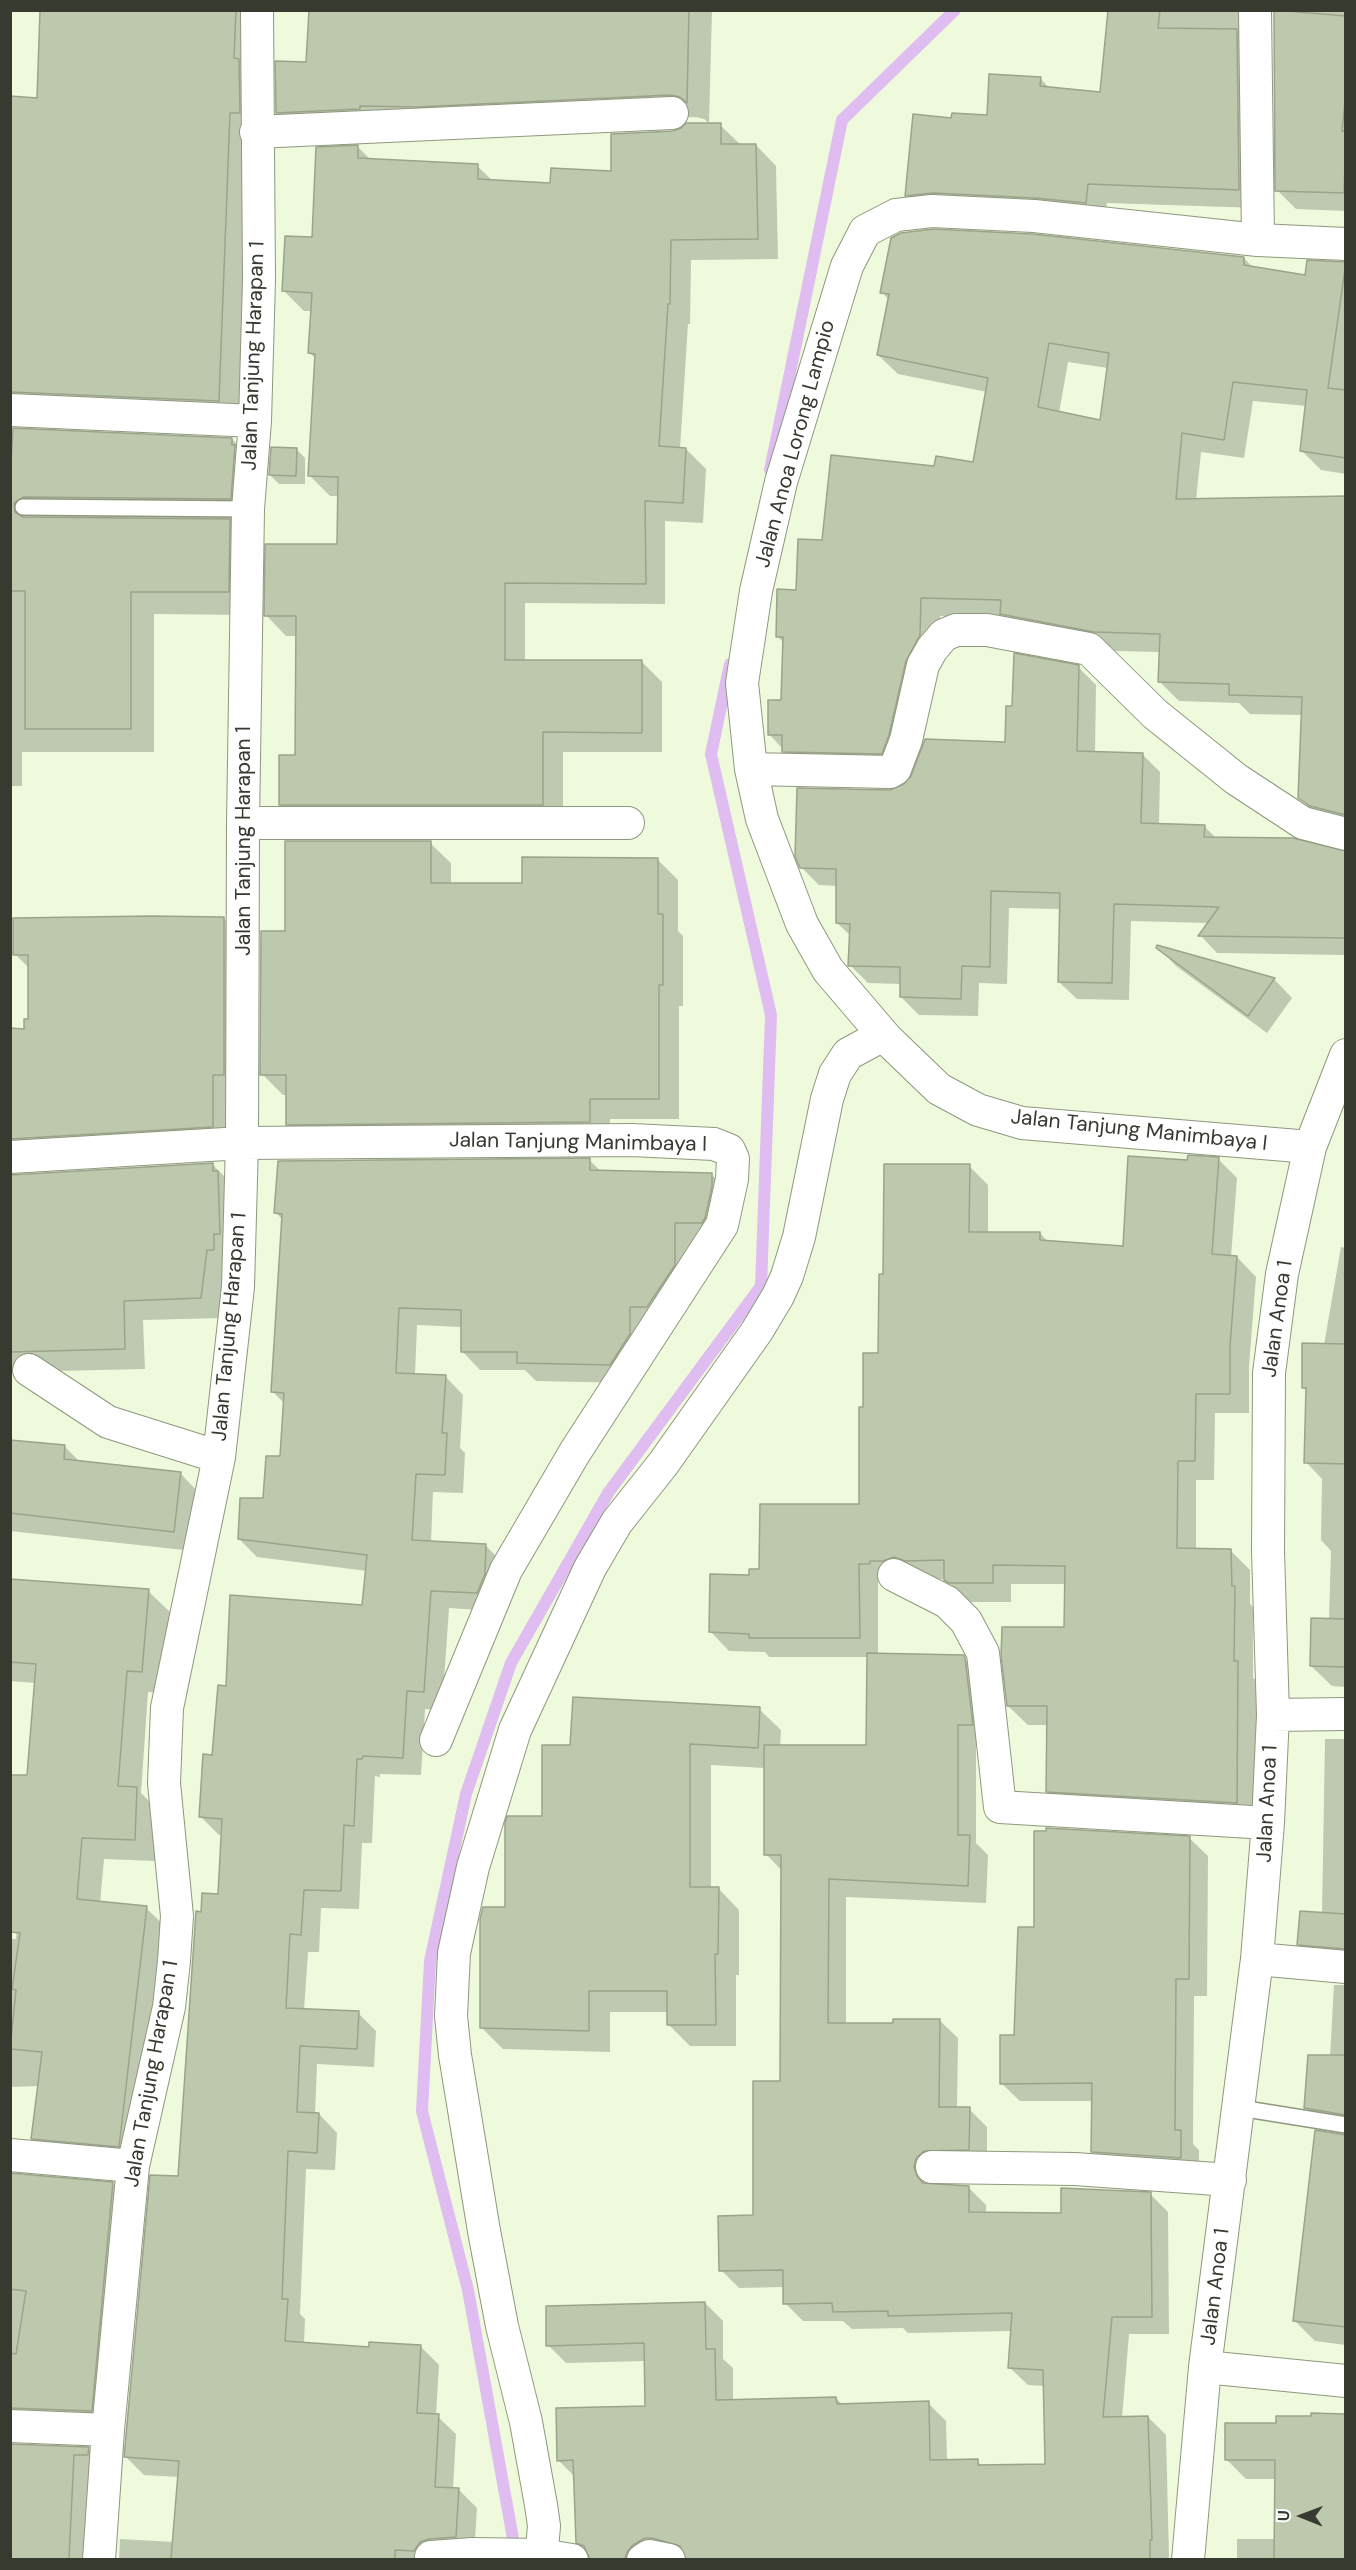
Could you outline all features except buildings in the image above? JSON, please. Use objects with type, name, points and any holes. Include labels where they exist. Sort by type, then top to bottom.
[{"type":"street","name":"Jalan Tanjung Harapan 1","points":[[99,2559],[108,2430],[133,2166],[169,2007],[177,1917],[164,1783],[166,1708],[219,1457],[238,1287],[242,1143],[243,823],[248,509],[255,421],[259,280],[256,132],[257,10]]},
{"type":"street","points":[[1256,10],[1258,240]]},
{"type":"street","points":[[256,132],[672,113]]},
{"type":"street","name":"Jalan Anoa Lorong Lampio","points":[[939,1089],[883,1035],[828,970],[802,924],[762,819],[751,769],[742,683],[756,591],[781,482],[847,266],[865,231],[896,215],[932,211],[1034,216],[1258,240],[1346,244]]},
{"type":"street","points":[[10,410],[255,421]]},
{"type":"street","points":[[751,769],[890,772],[895,770],[906,740],[923,665],[932,648],[944,635],[956,630],[987,630],[1089,649],[1149,708],[1236,779],[1303,823],[1346,834]]},
{"type":"street","points":[[243,823],[628,823]]},
{"type":"street","points":[[538,2557],[544,2526],[541,2505],[526,2422],[502,2325],[486,2241],[454,2045],[451,1994],[454,1953],[473,1867],[515,1730],[590,1568],[617,1522],[663,1464],[757,1331],[778,1296],[799,1237],[827,1099],[835,1074],[848,1054],[883,1035]]},
{"type":"street","name":"Jalan Anoa 1","points":[[1188,2559],[1205,2367],[1240,2108],[1257,1959],[1268,1823],[1273,1715],[1268,1551],[1269,1373],[1282,1274],[1310,1147],[1346,1055]]},
{"type":"street","name":"Jalan Tanjung Manimbaya I","points":[[939,1089],[978,1110],[1022,1123],[1310,1147]]},
{"type":"street","name":"Jalan Tanjung Manimbaya I","points":[[10,1157],[242,1143],[632,1140],[714,1144],[723,1146],[731,1155],[732,1179],[722,1225],[575,1452],[506,1570],[436,1740]]},
{"type":"street","points":[[28,1370],[108,1422],[219,1457]]},
{"type":"street","points":[[894,1575],[947,1602],[966,1621],[983,1653],[1000,1807],[1268,1823]]},
{"type":"street","points":[[1273,1715],[1346,1714]]},
{"type":"street","points":[[1257,1959],[1346,1967]]},
{"type":"street","points":[[10,2155],[133,2166]]},
{"type":"street","points":[[932,2167],[1075,2169],[1230,2180]]},
{"type":"street","points":[[1205,2367],[1346,2381]]},
{"type":"street","points":[[10,2426],[108,2430]]},
{"type":"street","points":[[431,2557],[473,2554],[572,2559]]},
{"type":"street","points":[[643,2559],[649,2556],[669,2559]]},
{"type":"lane","points":[[23,507],[248,509]]},
{"type":"lane","points":[[1240,2108],[1346,2125]]},
{"type":"waterway","points":[[770,470],[842,120],[955,10]]},
{"type":"waterway","points":[[516,2555],[468,2290],[422,2111],[430,1961],[466,1794],[511,1663],[608,1493],[761,1286],[771,1015],[711,754],[730,664]]}]
